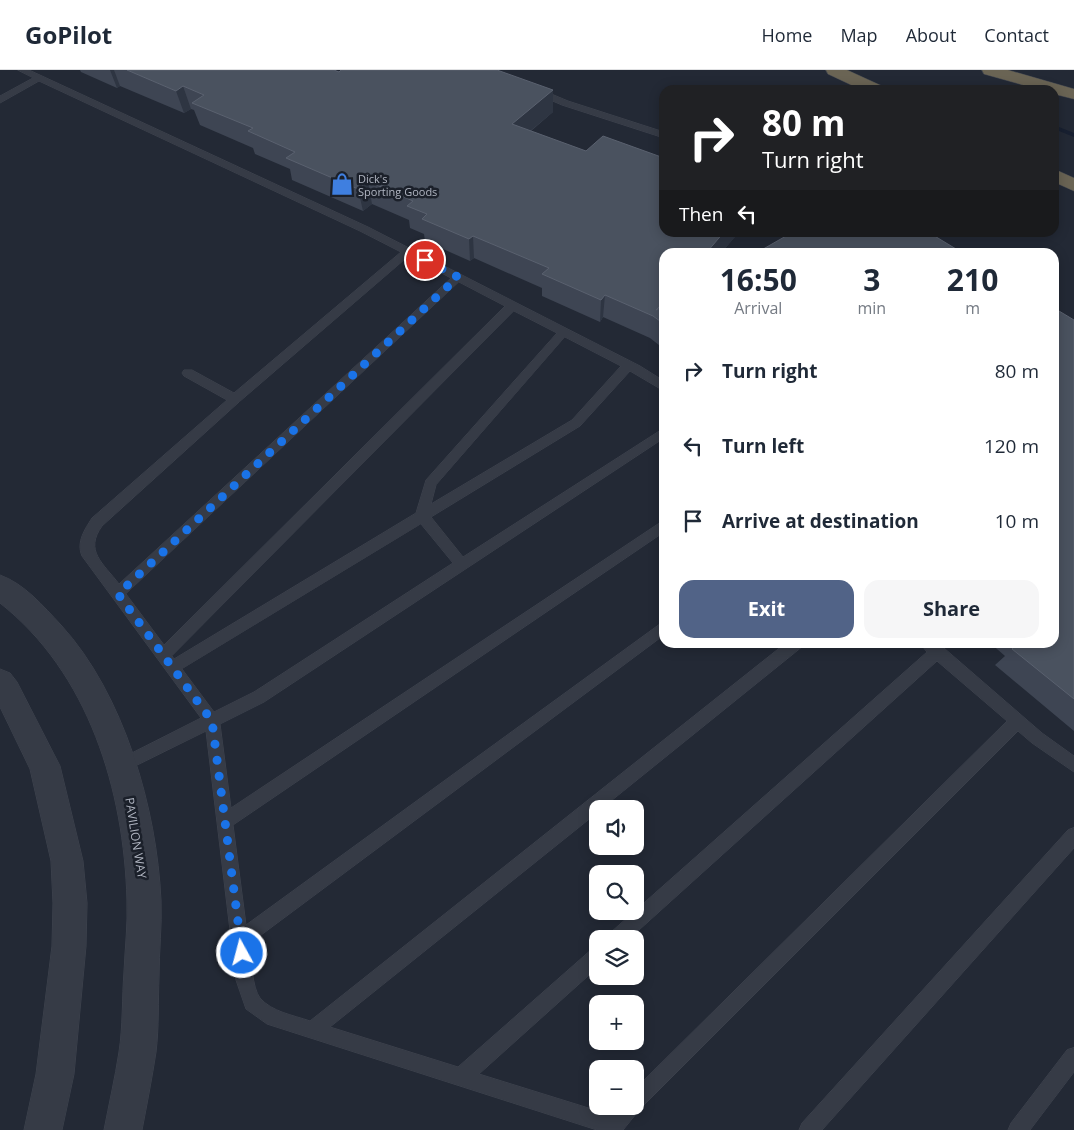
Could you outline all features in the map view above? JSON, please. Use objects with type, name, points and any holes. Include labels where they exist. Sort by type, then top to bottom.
[{"type":"highway","points":[[834,70],[866,85]]},
{"type":"highway","points":[[990,70],[1042,85]]},
{"type":"highway","points":[[1059,90],[1074,94]]},
{"type":"highway","points":[[1059,178],[1074,185]]},
{"type":"street","name":"PAVILION WAY","points":[[0,588],[27,608],[66,651],[89,688],[113,741],[121,766],[138,838],[144,901],[138,1050],[123,1130]]},
{"type":"street","points":[[0,682],[7,691],[45,766],[60,820],[67,861],[70,903],[69,946],[55,1074],[43,1130]]},
{"type":"lane","points":[[22,70],[364,229],[628,365],[659,384]]},
{"type":"lane","points":[[0,100],[39,78]]},
{"type":"lane","points":[[531,88],[565,103],[659,133]]},
{"type":"lane","points":[[408,252],[235,399],[97,522],[88,535],[87,552],[212,721],[245,980],[252,1003],[272,1018],[461,1077],[614,1128],[625,1115]]},
{"type":"lane","points":[[118,594],[458,277]]},
{"type":"lane","points":[[168,662],[513,305]]},
{"type":"lane","points":[[422,516],[430,483],[564,332]]},
{"type":"lane","points":[[168,662],[422,516],[576,423],[628,365]]},
{"type":"lane","points":[[188,373],[235,399]]},
{"type":"lane","points":[[121,766],[259,697],[659,435]]},
{"type":"lane","points":[[422,516],[461,564]]},
{"type":"lane","points":[[225,822],[659,528]]},
{"type":"lane","points":[[240,940],[659,631]]},
{"type":"lane","points":[[310,1031],[790,648]]},
{"type":"lane","points":[[626,930],[931,648]]},
{"type":"lane","points":[[933,648],[1037,738],[1074,765]]},
{"type":"lane","points":[[644,1092],[1017,721]]},
{"type":"lane","points":[[808,1130],[1074,836]]},
{"type":"lane","points":[[461,1077],[589,963]]},
{"type":"lane","points":[[1018,1130],[1074,1057]]},
{"type":"building","points":[[127,70],[334,70],[339,72],[341,70],[497,70],[553,90],[512,124],[586,151],[603,136],[659,156],[659,237],[720,237],[710,248],[659,248],[659,307],[656,310],[659,308],[659,320],[605,295],[601,300],[542,274],[549,268],[473,236],[469,239],[422,219],[427,214],[407,206],[413,201],[368,181],[358,189],[286,158],[295,152],[248,131],[253,128],[192,103],[204,95],[183,86],[176,91]]},
{"type":"building","points":[[784,237],[936,237],[954,248],[765,248]]},
{"type":"building","points":[[1059,311],[1074,320],[1074,699],[1012,649],[1059,648]]},
{"type":"waterway","points":[[1059,129],[1074,135]]},
{"type":"place","name":"Dick's Sporting Goods","points":[[342,184]]},
{"type":"route","points":[[242,953],[212,721],[118,594],[458,277],[425,260]]}]
